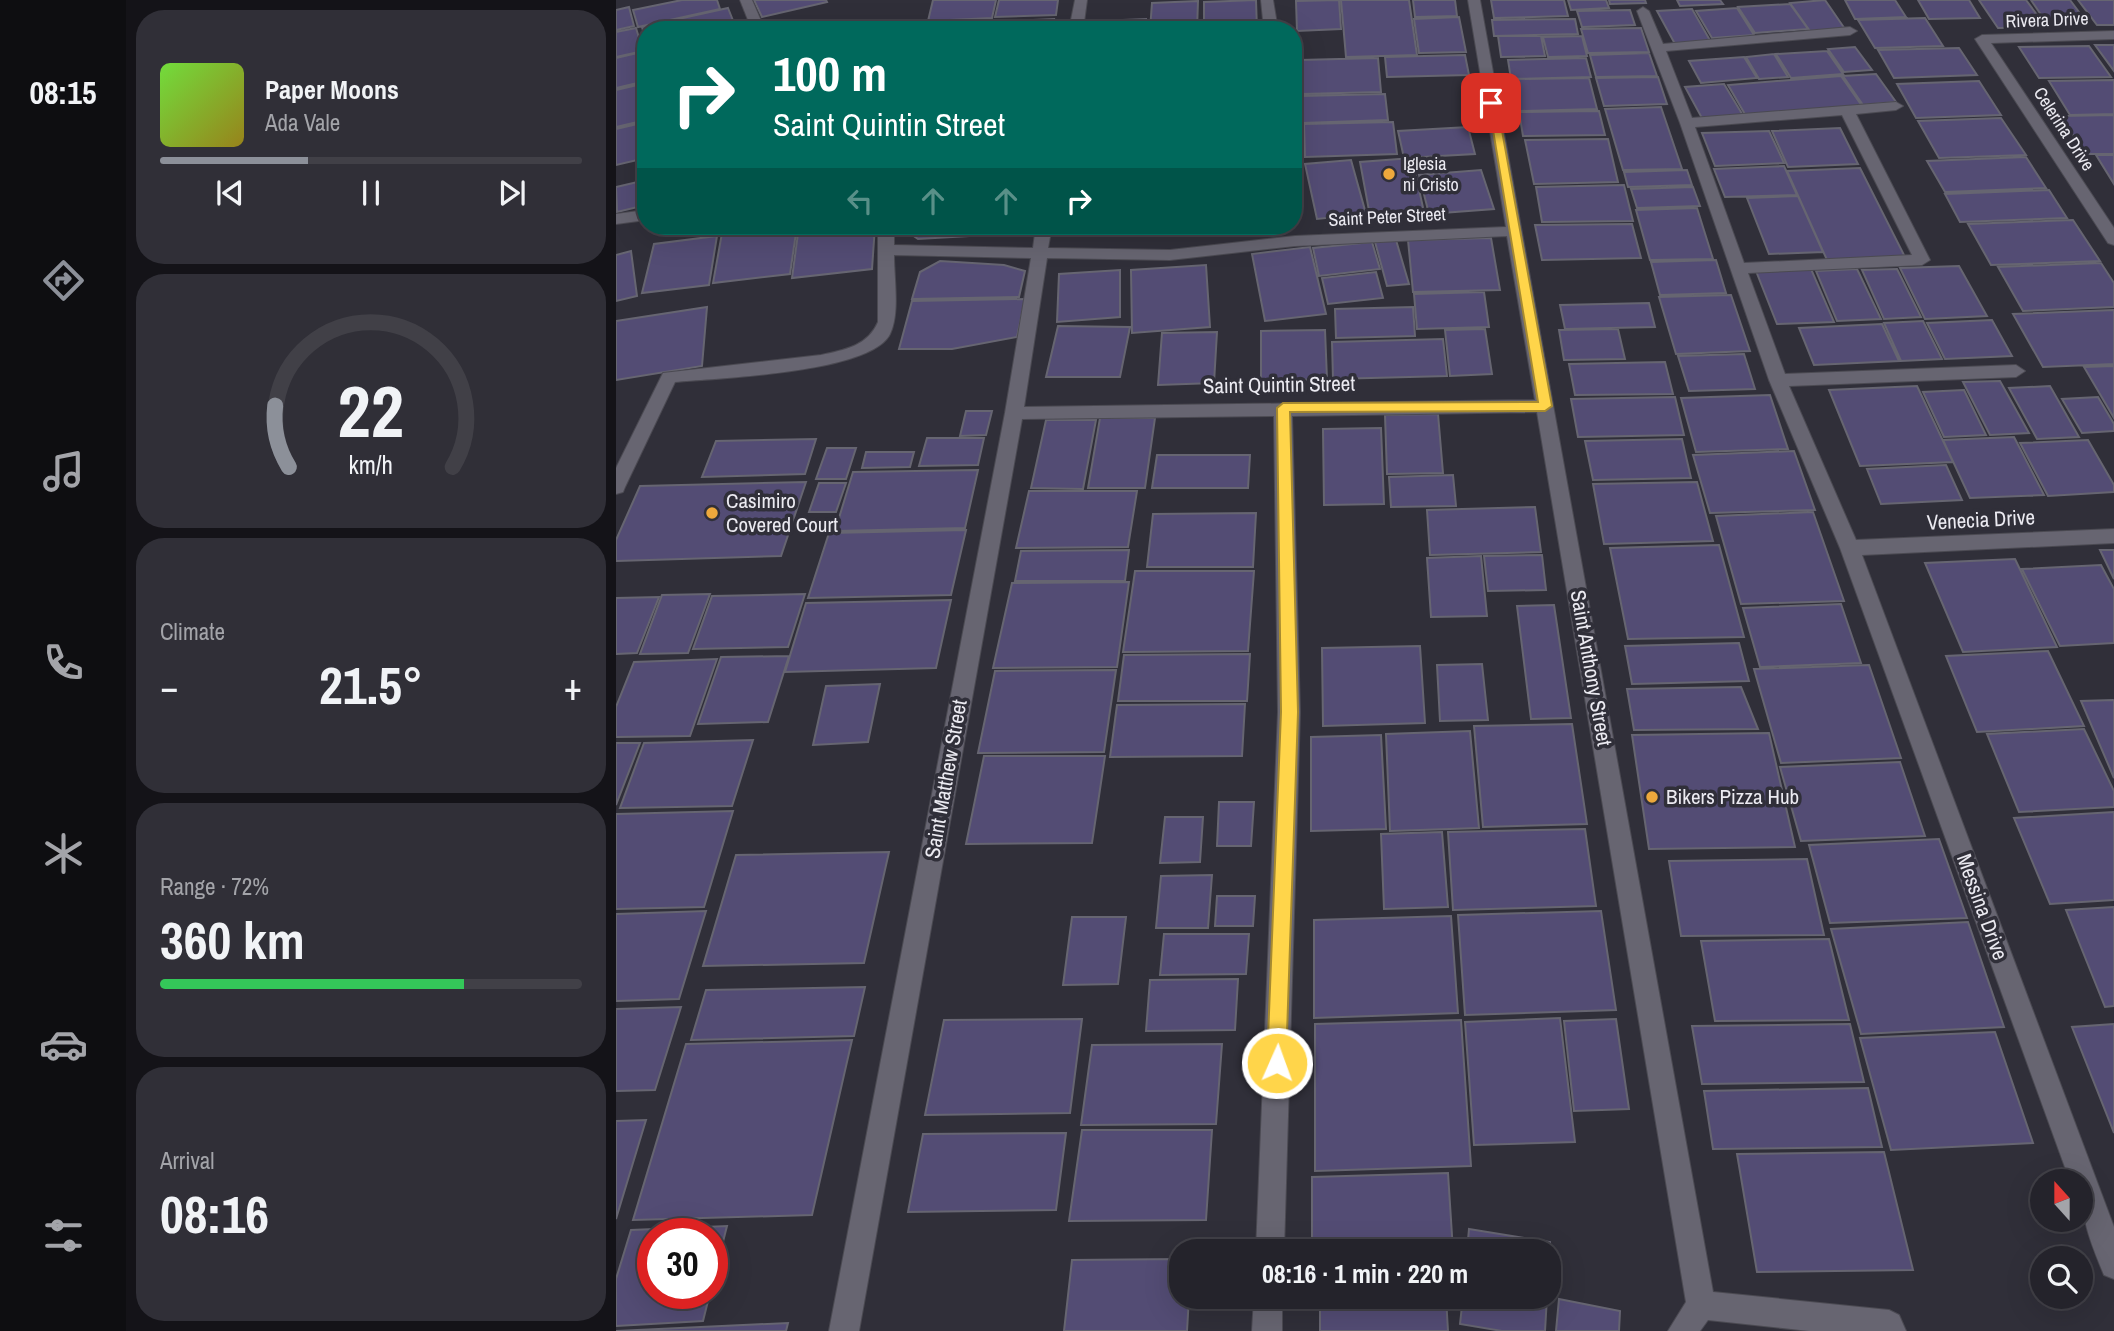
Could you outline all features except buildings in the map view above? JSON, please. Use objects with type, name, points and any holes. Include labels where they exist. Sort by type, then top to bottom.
[{"type":"street","points":[[746,0],[755,21]]},
{"type":"street","points":[[1078,21],[1081,0]]},
{"type":"street","points":[[1267,0],[1270,21]]},
{"type":"street","name":"Saint Anthony Street","points":[[1474,0],[1701,1305]]},
{"type":"street","name":"Messina Drive","points":[[1643,11],[1687,123],[1778,380],[1850,548],[2114,1265]]},
{"type":"street","points":[[1659,48],[1850,31]]},
{"type":"street","name":"Rivera Drive","points":[[1982,39],[2114,35]]},
{"type":"street","name":"Celerina Drive","points":[[1982,39],[2114,240]]},
{"type":"street","points":[[1687,123],[1896,106]]},
{"type":"street","points":[[1737,268],[1922,260],[1847,110]]},
{"type":"street","points":[[616,219],[637,216]]},
{"type":"street","name":"Saint Peter Street","points":[[886,250],[1170,255],[1295,241],[1513,231]]},
{"type":"street","points":[[616,487],[669,377],[821,361],[851,355],[869,346],[881,335],[886,322],[886,235]]},
{"type":"street","name":"Saint Matthew Street","points":[[844,1331],[1014,412],[1043,235]]},
{"type":"street","points":[[1294,235],[1295,241]]},
{"type":"street","points":[[1778,380],[2016,370]]},
{"type":"street","name":"Saint Quintin Street","points":[[1014,412],[1545,406]]},
{"type":"street","points":[[1270,1239],[1289,712],[1283,408]]},
{"type":"street","name":"Venecia Drive","points":[[1850,548],[2114,536]]},
{"type":"street","points":[[1683,1331],[1701,1305],[1890,1328]]},
{"type":"street","points":[[1267,1331],[1268,1309]]},
{"type":"place","name":"Iglesia ni Cristo","points":[[1389,174]]},
{"type":"place","name":"Casimiro Covered Court","points":[[712,513]]},
{"type":"place","name":"Bikers Pizza Hub","points":[[1652,797]]},
{"type":"route","points":[[1277,1063],[1289,712],[1283,408],[1545,406],[1491,103]]}]
